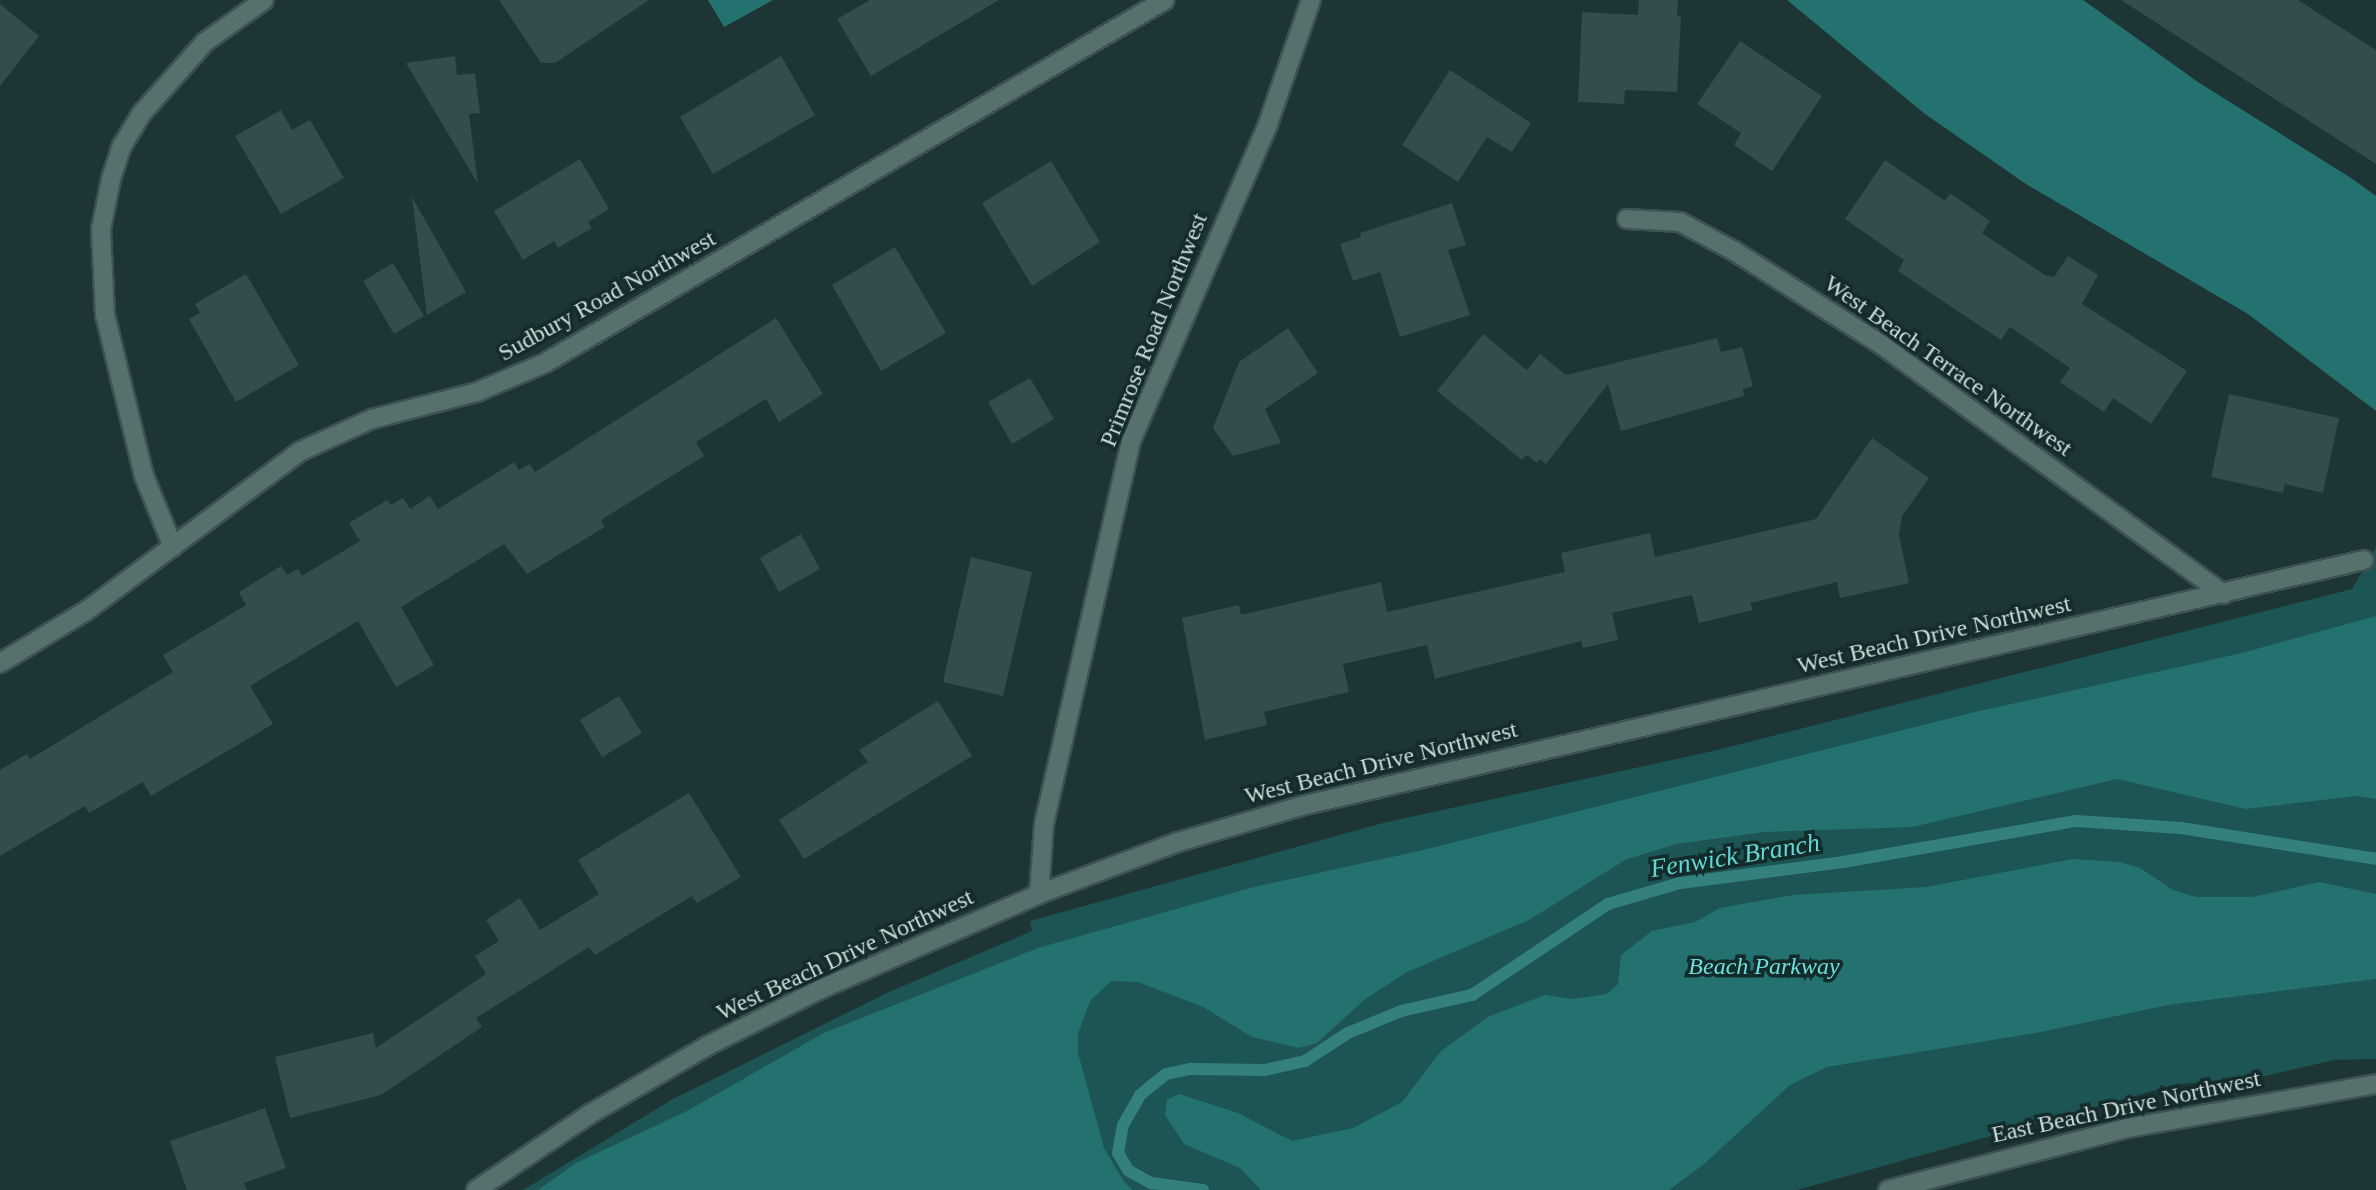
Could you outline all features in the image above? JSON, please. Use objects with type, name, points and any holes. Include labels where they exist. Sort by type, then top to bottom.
[{"type":"street","points":[[173,547],[161,528],[144,476],[104,315],[100,281],[103,218],[122,146],[142,113],[205,42],[264,0]]},
{"type":"street","name":"Sudbury Road Northwest","points":[[0,663],[86,611],[302,451],[372,419],[477,392],[545,363],[1165,0]]},
{"type":"street","name":"Primrose Road Northwest","points":[[1040,894],[1044,824],[1130,441],[1268,124],[1311,0]]},
{"type":"street","name":"West Beach Terrace Northwest","points":[[1627,219],[1680,222],[1734,251],[1882,345],[2224,594]]},
{"type":"street","name":"West Beach Drive Northwest","points":[[476,1190],[590,1114],[709,1045],[833,984],[1040,894],[1178,842],[1322,800],[2364,560]]},
{"type":"street","name":"East Beach Drive Northwest","points":[[1888,1190],[2127,1128],[2376,1084]]},
{"type":"green space","points":[[708,0],[773,0],[724,27]]},
{"type":"green space","points":[[1787,0],[2083,0],[2198,82],[2351,178],[2376,196],[2376,411],[2248,314],[2026,184],[1925,114]]},
{"type":"green space","name":"Beach Parkway","points":[[2376,547],[2376,1059],[2334,1060],[2252,1079],[2178,1084],[1797,1190],[523,1190],[673,1099],[889,992],[1032,931],[1030,921],[1383,823],[1713,751],[2352,589]]},
{"type":"green space","points":[[2376,616],[2376,799],[2356,796],[2246,809],[2117,779],[1912,827],[1765,832],[1676,844],[1625,860],[1529,920],[1407,972],[1364,1000],[1317,1043],[1299,1048],[1252,1037],[1203,1007],[1138,982],[1111,981],[1090,1001],[1078,1034],[1078,1053],[1104,1148],[1124,1182],[1133,1190],[538,1190],[576,1163],[689,1110],[824,1033],[1038,948],[1254,887],[1419,851],[1971,713],[2242,653]]},
{"type":"green space","points":[[2073,859],[2120,862],[2140,868],[2173,890],[2196,897],[2252,897],[2319,882],[2376,894],[2376,979],[2168,1005],[2036,1033],[1827,1067],[1790,1085],[1704,1164],[1669,1190],[1261,1190],[1240,1168],[1184,1144],[1165,1115],[1167,1100],[1179,1094],[1238,1113],[1292,1141],[1353,1128],[1402,1102],[1441,1051],[1488,1017],[1545,995],[1573,999],[1607,994],[1618,984],[1621,955],[1652,931],[1695,922],[1720,908],[1793,895],[1926,887]]},
{"type":"building","points":[[499,0],[649,0],[555,63],[541,63]]},
{"type":"building","points":[[870,0],[999,0],[871,76],[837,19]]},
{"type":"building","points":[[1639,0],[1678,0],[1677,16],[1681,17],[1677,92],[1625,90],[1624,104],[1578,102],[1582,12],[1638,15]]},
{"type":"building","points":[[2121,0],[2298,0],[2376,50],[2376,164]]},
{"type":"building","points":[[0,4],[39,36],[0,86]]},
{"type":"building","points":[[1740,41],[1822,96],[1772,171],[1734,145],[1741,133],[1697,104]]},
{"type":"building","points":[[455,56],[457,75],[475,73],[480,113],[469,114],[478,184],[406,63]]},
{"type":"building","points":[[781,56],[815,115],[713,174],[680,117]]},
{"type":"building","points":[[1450,70],[1531,123],[1512,152],[1487,137],[1458,182],[1402,145]]},
{"type":"building","points":[[281,110],[292,130],[310,120],[344,178],[281,214],[235,136]]},
{"type":"building","points":[[580,159],[609,209],[588,222],[592,228],[558,248],[554,241],[523,260],[494,211]]},
{"type":"building","points":[[1885,160],[1945,201],[1950,193],[1990,221],[1982,233],[2045,275],[2054,277],[2068,256],[2098,275],[2082,304],[2187,371],[2151,424],[2113,398],[2104,412],[2060,382],[2070,368],[2010,327],[2001,340],[1898,271],[1904,260],[1845,219]]},
{"type":"building","points":[[1051,161],[1100,242],[1032,286],[982,203]]},
{"type":"building","points":[[412,198],[466,292],[427,315]]},
{"type":"building","points":[[1452,203],[1466,245],[1448,250],[1470,315],[1400,337],[1380,272],[1353,281],[1340,244],[1361,237],[1360,233]]},
{"type":"building","points":[[895,247],[946,333],[881,371],[832,285]]},
{"type":"building","points":[[393,263],[424,316],[394,334],[363,281]]},
{"type":"building","points":[[246,274],[299,365],[236,402],[189,319],[200,313],[195,304]]},
{"type":"building","points":[[776,318],[823,394],[779,422],[766,399],[696,442],[704,456],[601,520],[605,527],[527,574],[504,544],[401,607],[434,665],[396,687],[358,621],[250,686],[273,724],[151,796],[143,782],[89,813],[85,806],[0,856],[0,770],[27,754],[30,759],[173,672],[163,655],[246,605],[239,592],[281,566],[287,575],[298,569],[302,576],[360,541],[349,523],[387,500],[391,505],[403,498],[410,509],[430,496],[438,509],[514,462],[519,470],[530,464],[535,472]]},
{"type":"building","points":[[1288,328],[1318,373],[1265,409],[1281,443],[1233,456],[1213,428],[1239,362]]},
{"type":"building","points":[[1483,334],[1527,370],[1540,354],[1566,375],[1717,338],[1721,352],[1742,347],[1753,386],[1743,389],[1744,396],[1621,431],[1608,384],[1546,464],[1540,459],[1537,463],[1527,455],[1522,460],[1437,391]]},
{"type":"building","points":[[1030,378],[1054,419],[1012,444],[988,402]]},
{"type":"building","points":[[2229,394],[2339,418],[2323,493],[2285,484],[2283,493],[2211,477]]},
{"type":"building","points":[[1872,438],[1929,478],[1902,516],[1899,535],[1909,583],[1840,598],[1837,582],[1750,603],[1753,610],[1699,623],[1692,595],[1612,613],[1618,640],[1583,648],[1581,641],[1435,679],[1427,645],[1343,664],[1349,692],[1264,712],[1267,725],[1205,740],[1182,618],[1239,605],[1241,615],[1381,582],[1387,612],[1565,572],[1561,553],[1650,533],[1655,557],[1816,519]]},
{"type":"building","points":[[801,534],[820,569],[779,592],[760,558]]},
{"type":"building","points":[[971,557],[1032,572],[1003,696],[943,682]]},
{"type":"building","points":[[619,696],[642,733],[602,757],[580,720]]},
{"type":"building","points":[[938,701],[972,756],[804,859],[779,820],[868,762],[859,750]]},
{"type":"building","points":[[689,793],[741,877],[697,903],[692,896],[595,955],[589,947],[476,1018],[482,1027],[381,1095],[290,1118],[275,1057],[373,1033],[376,1048],[486,974],[475,956],[499,941],[486,920],[520,898],[540,930],[599,894],[578,860]]},
{"type":"building","points":[[265,1108],[286,1168],[244,1183],[247,1190],[187,1190],[170,1141]]},
{"type":"waterway","name":"Fenwick Branch","points":[[1203,1190],[1151,1183],[1128,1170],[1118,1153],[1123,1125],[1140,1095],[1166,1074],[1190,1069],[1265,1070],[1305,1061],[1348,1033],[1401,1011],[1472,995],[1608,904],[1680,883],[1843,862],[2076,821],[2181,828],[2376,859]]}]
